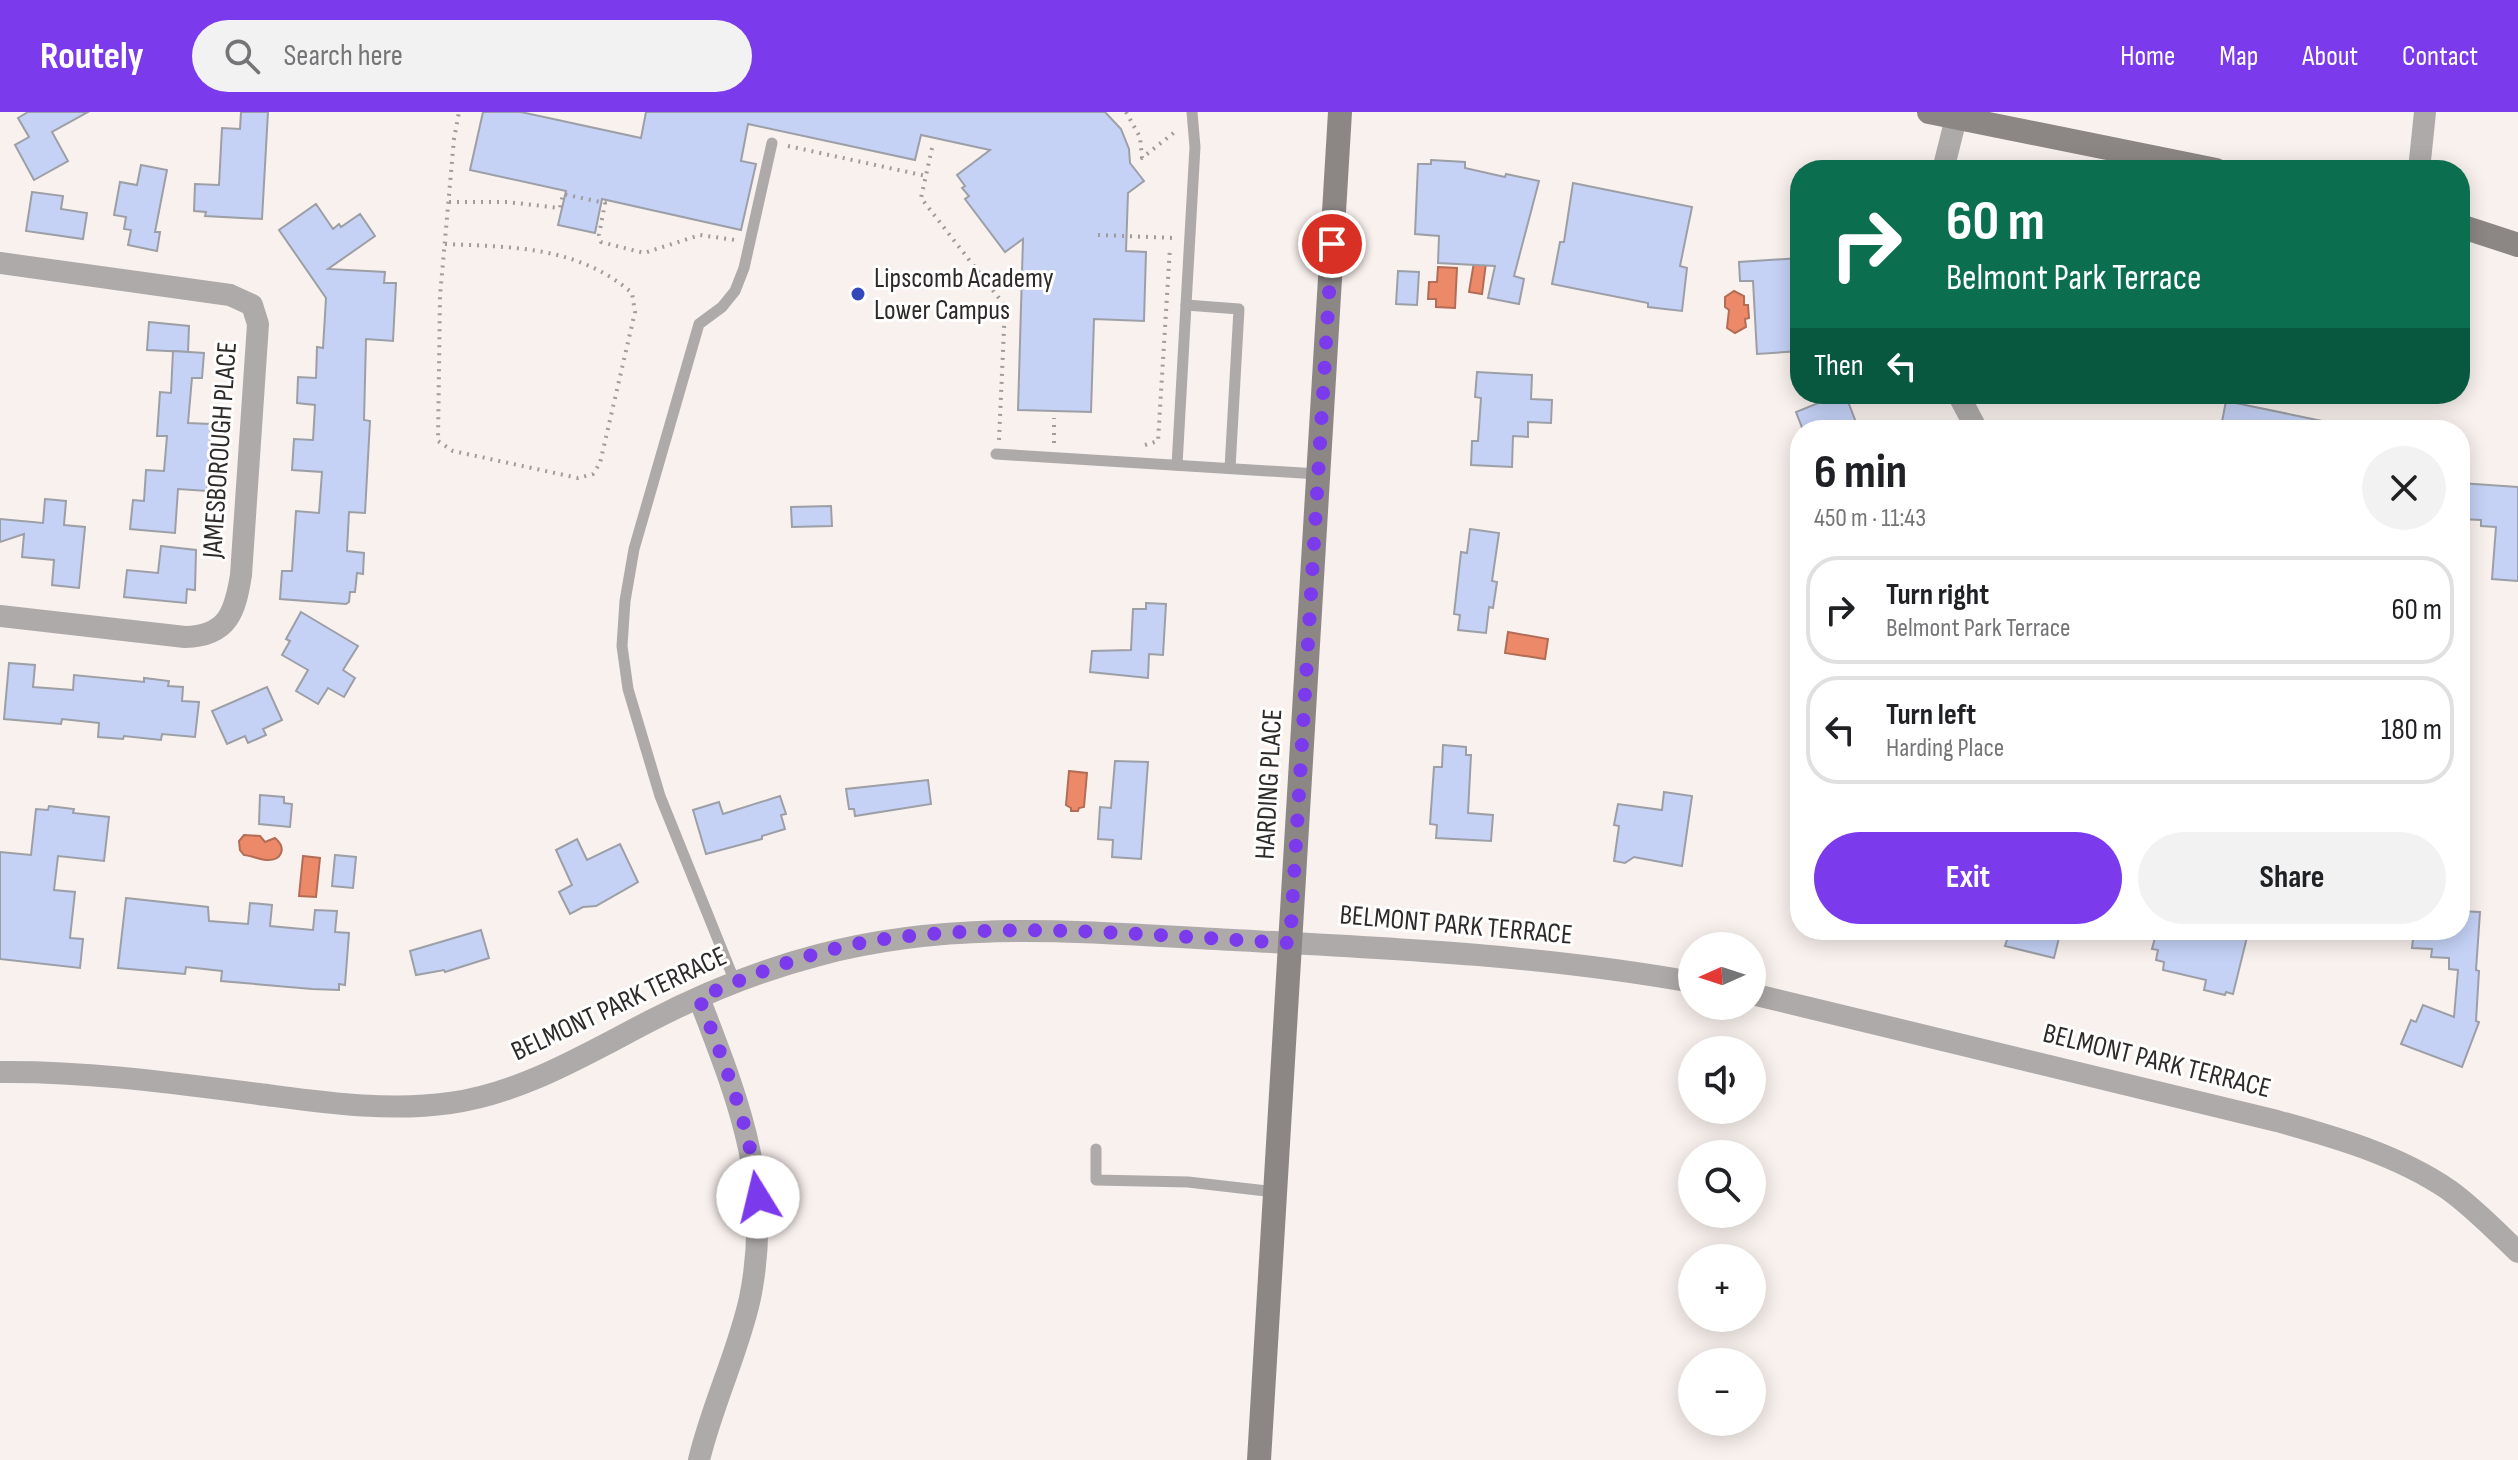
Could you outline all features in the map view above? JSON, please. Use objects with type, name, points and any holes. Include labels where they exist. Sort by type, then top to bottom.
[{"type":"main road","points":[[1929,112],[2166,160]]},
{"type":"main road","name":"HARDING PLACE","points":[[1259,1460],[1318,474],[1343,119]]},
{"type":"main road","points":[[2470,229],[2518,245]]},
{"type":"street","points":[[2420,160],[2425,112]]},
{"type":"street","points":[[1946,160],[1956,118]]},
{"type":"street","name":"JAMESBOROUGH PLACE","points":[[0,263],[230,295],[252,305],[258,324],[241,575],[234,608],[228,618],[211,634],[185,637],[0,616]]},
{"type":"street","name":"BELMONT PARK TERRACE","points":[[0,1072],[94,1075],[379,1106],[448,1104],[492,1094],[540,1076],[699,998],[802,959],[875,940],[957,931],[1015,929],[1482,955],[1678,980]]},
{"type":"street","name":"BELMONT PARK TERRACE","points":[[1766,997],[2277,1121],[2348,1142],[2398,1163],[2448,1190],[2518,1252]]},
{"type":"street","points":[[699,998],[738,1105],[756,1175],[758,1213],[750,1299],[699,1460]]},
{"type":"lane","points":[[1177,465],[1195,147],[1192,115]]},
{"type":"lane","points":[[735,982],[675,837],[647,757],[624,668],[622,626],[634,549],[699,324],[722,307],[735,291],[744,268],[772,143]]},
{"type":"lane","points":[[1186,305],[1239,309],[1230,468]]},
{"type":"lane","points":[[997,454],[1318,474]]},
{"type":"lane","points":[[1096,1149],[1096,1180],[1188,1182],[1275,1192]]},
{"type":"path","points":[[445,244],[535,248],[555,253],[602,271],[632,293],[635,312],[600,463],[593,474],[578,478],[453,451],[438,441],[440,296],[454,139],[459,112]]},
{"type":"path","points":[[1126,112],[1140,137],[1142,158],[1192,115]]},
{"type":"path","points":[[1176,121],[1177,145]]},
{"type":"path","points":[[772,143],[926,176]]},
{"type":"path","points":[[932,148],[921,198],[1005,306],[997,454]]},
{"type":"path","points":[[449,202],[507,202],[560,208],[563,194],[605,203],[599,235],[601,242],[644,253],[710,234],[750,243]]},
{"type":"path","points":[[1098,235],[1190,239]]},
{"type":"path","points":[[1140,446],[1158,441],[1171,238]]},
{"type":"path","points":[[1053,457],[1054,418]]},
{"type":"path","points":[[1046,442],[1062,442]]},
{"type":"shaded area","points":[[1474,262],[1486,263],[1482,294],[1469,292]]},
{"type":"shaded area","points":[[1438,267],[1457,268],[1455,308],[1436,307],[1436,299],[1428,299],[1429,282],[1437,282]]},
{"type":"shaded area","points":[[1734,291],[1744,296],[1749,318],[1745,319],[1746,327],[1735,333],[1727,328],[1729,310],[1725,307],[1725,297]]},
{"type":"shaded area","points":[[1508,632],[1548,639],[1545,659],[1505,653]]},
{"type":"shaded area","points":[[1069,771],[1087,773],[1084,807],[1078,811],[1071,811],[1066,805]]},
{"type":"shaded area","points":[[244,835],[260,836],[265,842],[275,838],[281,846],[281,853],[271,860],[244,855],[239,841]]},
{"type":"shaded area","points":[[303,856],[320,858],[316,897],[299,896]]},
{"type":"building","points":[[28,112],[88,112],[52,132],[68,161],[34,180],[15,145],[29,137],[18,118]]},
{"type":"building","points":[[241,112],[268,112],[262,219],[205,216],[206,212],[194,211],[195,184],[219,185],[222,128],[240,129]]},
{"type":"building","points":[[483,112],[521,112],[641,138],[646,112],[1105,112],[1121,129],[1129,149],[1130,163],[1144,181],[1128,193],[1126,251],[1146,252],[1144,321],[1094,319],[1091,412],[1018,410],[1023,239],[1005,252],[965,199],[969,196],[957,175],[990,150],[921,135],[915,160],[748,124],[741,161],[756,164],[741,230],[602,199],[595,233],[558,225],[566,191],[470,170]]},
{"type":"building","points":[[1431,160],[1465,162],[1465,168],[1539,181],[1514,276],[1524,279],[1519,304],[1488,298],[1495,266],[1438,263],[1439,236],[1415,234],[1418,164],[1431,164]]},
{"type":"building","points":[[141,165],[167,170],[155,232],[160,232],[157,251],[128,245],[131,230],[124,229],[126,217],[114,215],[120,182],[137,185]]},
{"type":"building","points":[[1573,183],[1692,207],[1680,266],[1687,268],[1682,311],[1648,307],[1648,303],[1552,284],[1560,242],[1564,242]]},
{"type":"building","points":[[32,192],[63,196],[61,209],[87,213],[83,239],[26,231]]},
{"type":"building","points":[[316,204],[333,229],[360,214],[375,236],[328,269],[385,272],[384,283],[396,283],[393,341],[366,339],[364,420],[370,421],[365,513],[349,512],[347,551],[364,553],[363,574],[357,573],[355,592],[350,592],[346,604],[280,599],[282,571],[292,571],[296,511],[319,513],[322,472],[292,470],[294,439],[313,440],[315,405],[297,403],[298,377],[316,378],[317,347],[323,348],[326,298],[279,230]]},
{"type":"building","points":[[1790,259],[1790,352],[1757,354],[1753,281],[1740,281],[1739,262]]},
{"type":"building","points":[[1398,271],[1419,272],[1417,305],[1396,304]]},
{"type":"building","points":[[149,322],[189,326],[188,352],[147,350]]},
{"type":"building","points":[[173,351],[204,353],[202,378],[192,378],[188,423],[211,424],[207,491],[178,489],[175,533],[130,529],[133,500],[144,501],[146,470],[164,471],[167,436],[157,436],[160,392],[171,393]]},
{"type":"building","points":[[1477,372],[1532,375],[1531,399],[1552,400],[1551,423],[1528,422],[1528,437],[1513,436],[1512,467],[1471,465],[1472,441],[1478,441],[1481,398],[1475,397]]},
{"type":"building","points":[[1816,404],[1849,404],[1855,420],[1799,420],[1796,412]]},
{"type":"building","points":[[2225,404],[2240,404],[2317,420],[2222,420]]},
{"type":"building","points":[[2470,484],[2518,487],[2518,581],[2492,579],[2496,527],[2481,526],[2481,520],[2470,519]]},
{"type":"building","points":[[45,499],[66,501],[64,525],[85,527],[79,588],[52,585],[54,560],[22,557],[24,534],[0,542],[0,519],[43,523]]},
{"type":"building","points":[[831,506],[832,526],[792,527],[791,507]]},
{"type":"building","points":[[1470,529],[1499,533],[1492,581],[1497,582],[1493,608],[1489,607],[1486,633],[1458,630],[1460,615],[1454,614],[1461,552],[1467,553]]},
{"type":"building","points":[[161,546],[196,550],[195,590],[187,589],[186,603],[124,597],[127,570],[158,573]]},
{"type":"building","points":[[1146,603],[1166,604],[1163,655],[1149,654],[1148,678],[1090,672],[1092,651],[1131,650],[1133,609],[1146,609]]},
{"type":"building","points":[[301,612],[358,646],[343,670],[355,678],[344,697],[328,688],[318,704],[296,691],[308,670],[282,655],[290,641],[286,639]]},
{"type":"building","points":[[9,663],[35,665],[33,687],[73,690],[74,675],[144,682],[144,678],[169,681],[168,686],[183,687],[182,701],[199,702],[195,737],[162,734],[161,740],[98,737],[99,723],[62,719],[61,724],[4,719]]},
{"type":"building","points":[[267,687],[282,720],[263,729],[266,735],[248,743],[245,736],[227,744],[212,711]]},
{"type":"building","points":[[1443,745],[1466,747],[1466,755],[1471,755],[1468,813],[1493,815],[1491,841],[1436,838],[1437,825],[1430,824],[1434,767],[1442,767]]},
{"type":"building","points":[[1115,761],[1148,762],[1141,859],[1112,857],[1113,840],[1098,839],[1100,807],[1111,808]]},
{"type":"building","points":[[928,780],[931,804],[855,816],[854,809],[849,809],[846,789]]},
{"type":"building","points":[[1664,792],[1692,796],[1682,866],[1634,857],[1625,863],[1614,861],[1619,826],[1614,825],[1618,804],[1662,810]]},
{"type":"building","points":[[260,795],[284,797],[284,803],[292,804],[290,827],[259,824]]},
{"type":"building","points":[[780,796],[786,814],[781,815],[785,829],[762,836],[762,839],[706,854],[693,810],[719,802],[723,814]]},
{"type":"building","points":[[49,806],[74,809],[73,813],[109,817],[104,861],[58,856],[54,890],[75,892],[70,938],[83,939],[80,968],[0,959],[0,852],[31,855],[36,809],[48,810]]},
{"type":"building","points":[[577,839],[587,860],[620,844],[638,882],[596,906],[583,907],[570,914],[559,892],[572,885],[556,850]]},
{"type":"building","points":[[335,855],[356,857],[353,888],[332,886]]},
{"type":"building","points":[[126,898],[208,907],[209,921],[248,924],[250,903],[272,905],[270,926],[313,930],[315,910],[337,911],[335,932],[349,933],[345,985],[339,984],[339,990],[312,989],[221,981],[222,971],[186,967],[185,974],[118,968]]},
{"type":"building","points":[[2470,912],[2480,912],[2476,970],[2479,971],[2476,1021],[2479,1022],[2462,1067],[2401,1044],[2411,1020],[2416,1022],[2423,1005],[2454,1017],[2458,970],[2449,969],[2449,958],[2431,957],[2432,949],[2412,948],[2413,940],[2470,940]]},
{"type":"building","points":[[481,930],[489,958],[445,972],[416,975],[410,951]]},
{"type":"building","points":[[2007,940],[2058,940],[2054,958],[2005,946]]},
{"type":"building","points":[[2154,940],[2246,940],[2233,994],[2226,992],[2225,995],[2204,990],[2206,980],[2163,970],[2164,962],[2156,960],[2158,950],[2152,949]]},
{"type":"place","name":"Lipscomb Academy Lower Campus","points":[[858,294]]},
{"type":"route","points":[[758,1197],[756,1175],[738,1105],[699,998],[762,972],[816,955],[875,940],[957,931],[1015,929],[1290,943],[1332,244]]}]
